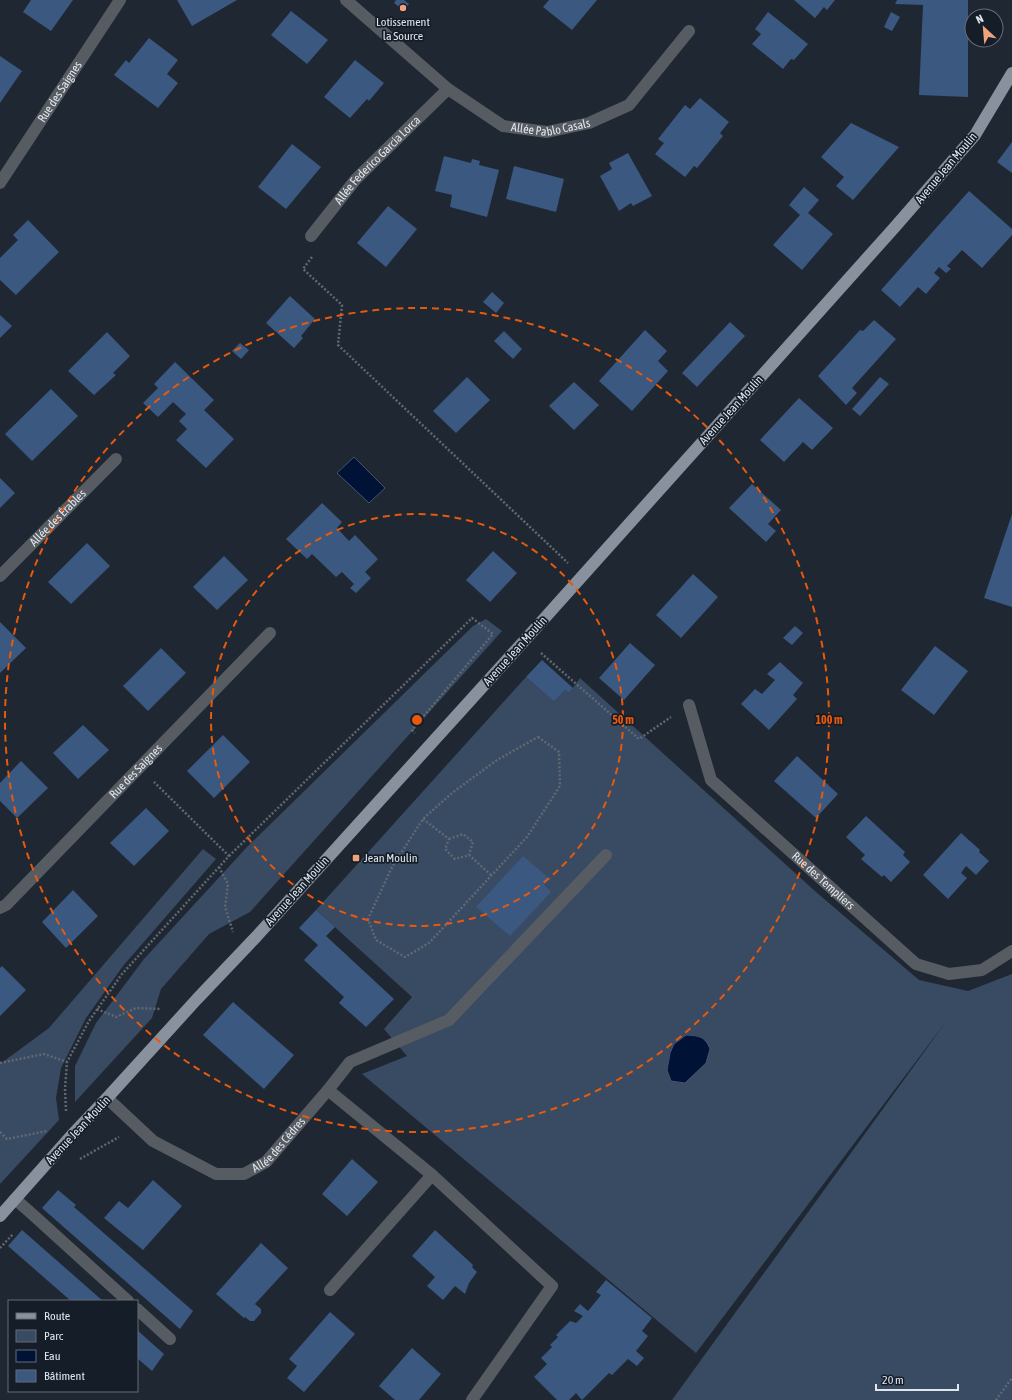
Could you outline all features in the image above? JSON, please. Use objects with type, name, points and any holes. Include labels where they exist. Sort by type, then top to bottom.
[{"type":"main road","name":"Avenue Jean Moulin","points":[[0,1216],[69,1132],[107,1098],[196,999],[261,931],[525,640],[894,228],[975,135],[1012,73]]},
{"type":"street","name":"Rue des Saignes","points":[[0,183],[120,0]]},
{"type":"street","name":"Allée Pablo Casals","points":[[346,0],[448,89],[503,126],[547,132],[589,123],[629,104],[689,31]]},
{"type":"street","name":"Allée Federico Garcia Lorca","points":[[311,236],[356,180],[448,89]]},
{"type":"street","name":"Allée des Érables","points":[[0,576],[116,459]]},
{"type":"street","name":"Rue des Saignes","points":[[0,908],[6,905],[270,633]]},
{"type":"street","name":"Rue des Templiers","points":[[689,705],[711,780],[916,964],[949,974],[982,970],[1012,951]]},
{"type":"street","name":"Allée des Cédres","points":[[107,1098],[153,1141],[216,1174],[244,1174],[266,1162],[350,1062],[449,1020],[606,855]]},
{"type":"street","points":[[328,1090],[432,1175],[552,1286],[472,1400]]},
{"type":"street","points":[[330,1290],[432,1175]]},
{"type":"street","points":[[15,1199],[127,1300]]},
{"type":"street","points":[[138,1310],[170,1339]]},
{"type":"path","points":[[311,236],[317,249],[303,269],[342,305],[338,345],[582,576]]},
{"type":"path","points":[[0,1132],[7,1139],[69,1132],[65,1089],[67,1062],[89,1021],[122,974],[219,866],[472,618],[493,634],[412,730],[428,746]]},
{"type":"path","points":[[525,640],[639,739],[689,705]]},
{"type":"path","points":[[538,736],[559,752],[560,786],[527,837],[429,943],[405,957],[376,940],[368,919],[392,867],[423,818],[452,793],[497,760],[538,736]]},
{"type":"path","points":[[139,768],[229,856]]},
{"type":"path","points":[[423,818],[449,839]]},
{"type":"path","points":[[463,834],[473,842],[469,855],[455,859],[445,849],[449,839],[463,834]]},
{"type":"path","points":[[469,855],[491,876]]},
{"type":"path","points":[[219,866],[228,884],[225,907],[230,922]]},
{"type":"path","points":[[97,1009],[116,1017],[136,1008],[164,1009]]},
{"type":"path","points":[[0,1064],[44,1054],[67,1062]]},
{"type":"path","points":[[74,1163],[137,1127]]},
{"type":"path","points":[[0,1248],[32,1213]]},
{"type":"path","points":[[996,1400],[1012,1378]]},
{"type":"green space","points":[[486,619],[502,631],[250,912],[209,934],[161,989],[152,1018],[75,1102],[75,1066],[96,1023],[144,959],[247,847],[473,626]]},
{"type":"green space","points":[[526,677],[554,702],[565,690],[569,693],[580,678],[816,892],[919,980],[968,991],[1012,974],[1012,1400],[672,1400],[948,1019],[696,1353],[362,1074],[407,1056],[384,1029],[412,997],[316,910]]},
{"type":"green space","points":[[203,849],[216,859],[123,966],[86,1018],[61,1068],[56,1098],[59,1120],[0,1184],[0,1064],[49,1028]]},
{"type":"water","points":[[354,457],[385,488],[369,503],[337,473]]},
{"type":"water","points":[[686,1035],[698,1036],[706,1041],[710,1049],[706,1063],[685,1083],[671,1081],[667,1070],[670,1053],[674,1044]]},
{"type":"building","points":[[31,0],[73,0],[51,31],[23,12]]},
{"type":"building","points":[[177,0],[237,0],[192,26]]},
{"type":"building","name":"Lotissement la Source","points":[[396,0],[404,0],[409,4],[404,11],[394,3]]},
{"type":"building","points":[[549,0],[597,0],[572,30],[543,7]]},
{"type":"building","points":[[794,0],[835,0],[827,10],[824,7],[815,18]]},
{"type":"building","points":[[897,0],[968,0],[968,8],[964,8],[964,48],[968,48],[968,97],[919,95],[923,5],[895,4]]},
{"type":"building","points":[[291,11],[328,40],[307,64],[271,35]]},
{"type":"building","points":[[768,12],[808,44],[794,60],[791,59],[783,69],[752,44],[761,34],[755,29]]},
{"type":"building","points":[[891,12],[900,17],[892,31],[884,27]]},
{"type":"building","points":[[149,38],[178,60],[167,74],[178,83],[158,108],[114,75],[126,60],[129,63]]},
{"type":"building","points":[[0,56],[22,71],[0,103]]},
{"type":"building","points":[[355,60],[384,83],[369,101],[367,99],[350,118],[324,97]]},
{"type":"building","points":[[700,98],[729,122],[720,133],[723,136],[697,168],[694,166],[685,177],[655,154],[664,143],[658,139],[685,105],[690,109]]},
{"type":"building","points":[[851,123],[899,147],[853,200],[836,186],[844,177],[821,157]]},
{"type":"building","points":[[1012,142],[1012,173],[997,162]]},
{"type":"building","points":[[292,144],[321,167],[286,209],[258,187]]},
{"type":"building","points":[[628,153],[652,196],[633,206],[631,203],[619,211],[600,176],[612,169],[609,163]]},
{"type":"building","points":[[444,156],[471,163],[472,159],[480,161],[479,165],[499,170],[487,217],[450,207],[452,195],[435,191]]},
{"type":"building","points":[[514,166],[564,179],[556,212],[506,199]]},
{"type":"building","points":[[804,187],[819,200],[808,213],[833,234],[802,270],[773,245],[800,215],[789,205]]},
{"type":"building","points":[[969,191],[1012,229],[1012,235],[982,268],[962,250],[947,266],[951,269],[946,273],[939,267],[934,273],[940,278],[926,294],[918,287],[900,307],[881,290]]},
{"type":"building","points":[[388,206],[417,229],[386,267],[357,243]]},
{"type":"building","points":[[28,220],[59,252],[16,295],[0,280],[0,258],[18,240],[13,235]]},
{"type":"building","points":[[492,292],[504,303],[496,313],[483,302]]},
{"type":"building","points":[[290,296],[315,319],[301,336],[303,338],[294,348],[266,323]]},
{"type":"building","points":[[0,315],[12,326],[0,338]]},
{"type":"building","points":[[874,320],[896,339],[852,388],[857,393],[846,405],[818,376],[860,330],[863,331]]},
{"type":"building","points":[[730,322],[745,336],[697,387],[682,373]]},
{"type":"building","points":[[645,330],[667,351],[658,361],[668,371],[632,411],[599,381]]},
{"type":"building","points":[[504,331],[522,349],[513,359],[494,341]]},
{"type":"building","points":[[107,332],[130,356],[113,373],[116,375],[94,395],[68,371]]},
{"type":"building","points":[[240,343],[249,350],[241,359],[232,351]]},
{"type":"building","points":[[175,362],[214,400],[204,410],[234,439],[206,468],[176,440],[187,429],[179,421],[186,414],[173,402],[158,417],[143,403],[158,388],[154,384]]},
{"type":"building","points":[[467,377],[490,400],[456,433],[433,411]]},
{"type":"building","points":[[880,377],[889,384],[860,416],[852,409]]},
{"type":"building","points":[[574,382],[599,405],[574,430],[549,406]]},
{"type":"building","points":[[51,389],[78,416],[32,461],[5,434]]},
{"type":"building","points":[[799,398],[833,428],[812,450],[803,442],[784,462],[760,440]]},
{"type":"building","points":[[0,478],[15,493],[0,508]]},
{"type":"building","points":[[752,484],[781,510],[768,524],[776,531],[766,542],[729,508]]},
{"type":"building","points":[[322,503],[342,522],[337,528],[349,541],[355,535],[378,559],[365,572],[371,578],[356,593],[350,588],[354,584],[342,572],[336,577],[312,554],[307,559],[286,539]]},
{"type":"building","points":[[1012,514],[1012,607],[984,598]]},
{"type":"building","points":[[87,543],[110,566],[71,604],[48,582]]},
{"type":"building","points":[[493,551],[517,573],[490,602],[466,580]]},
{"type":"building","points":[[224,556],[248,580],[217,610],[193,587]]},
{"type":"building","points":[[693,574],[718,597],[681,638],[656,615]]},
{"type":"building","points":[[0,622],[26,648],[0,673]]},
{"type":"building","points":[[795,626],[803,633],[792,645],[783,638]]},
{"type":"building","points":[[630,643],[655,665],[624,700],[599,678]]},
{"type":"building","points":[[935,646],[968,671],[934,715],[901,690]]},
{"type":"building","points":[[161,648],[186,673],[148,711],[123,686]]},
{"type":"building","points":[[542,660],[573,688],[569,693],[565,690],[554,702],[526,677]]},
{"type":"building","points":[[780,662],[803,683],[793,695],[797,699],[769,730],[741,704],[755,689],[762,694],[775,680],[767,674]]},
{"type":"building","points":[[83,725],[109,750],[78,779],[53,753]]},
{"type":"building","points":[[223,735],[250,762],[214,798],[187,771]]},
{"type":"building","points":[[797,756],[838,794],[816,818],[774,781]]},
{"type":"building","points":[[21,761],[48,788],[17,818],[0,801],[0,783]]},
{"type":"building","points":[[146,808],[169,831],[134,866],[110,843]]},
{"type":"building","points":[[866,816],[905,852],[903,855],[910,862],[891,882],[884,875],[882,877],[861,859],[865,855],[846,837]]},
{"type":"building","points":[[961,833],[980,850],[979,852],[989,861],[976,875],[966,866],[961,873],[967,878],[948,899],[923,875]]},
{"type":"building","points":[[523,856],[550,879],[544,885],[551,892],[510,936],[476,907]]},
{"type":"building","points":[[73,890],[98,916],[66,948],[42,922]]},
{"type":"building","points":[[316,910],[335,927],[326,936],[394,999],[366,1027],[339,1003],[344,997],[304,960],[318,945],[299,928]]},
{"type":"building","points":[[2,966],[26,990],[0,1016],[0,968]]},
{"type":"building","points":[[233,1002],[294,1055],[264,1089],[203,1035]]},
{"type":"building","points":[[352,1159],[378,1182],[347,1216],[322,1194]]},
{"type":"building","points":[[153,1180],[182,1206],[143,1250],[104,1218],[119,1201],[128,1208]]},
{"type":"building","points":[[58,1190],[76,1205],[74,1207],[193,1311],[180,1329],[42,1208]]},
{"type":"building","points":[[22,1230],[102,1300],[70,1300],[8,1246]]},
{"type":"building","points":[[435,1230],[473,1265],[472,1267],[477,1272],[469,1283],[465,1294],[455,1286],[443,1300],[427,1286],[435,1277],[412,1256]]},
{"type":"building","points":[[261,1243],[288,1268],[255,1304],[261,1309],[261,1313],[254,1321],[250,1321],[245,1317],[244,1318],[216,1294]]},
{"type":"building","points":[[606,1280],[652,1318],[642,1331],[648,1336],[636,1351],[644,1358],[637,1366],[628,1359],[612,1375],[609,1373],[582,1400],[576,1393],[569,1400],[557,1400],[534,1377],[547,1364],[541,1358],[552,1347],[550,1345],[558,1337],[556,1335],[570,1321],[576,1323],[583,1316],[574,1311],[580,1304],[588,1311],[601,1295],[596,1292]]},
{"type":"building","points":[[330,1312],[355,1334],[304,1392],[287,1378],[297,1366],[289,1359]]},
{"type":"building","points":[[138,1331],[164,1354],[152,1371],[138,1359]]},
{"type":"building","points":[[412,1348],[441,1374],[419,1400],[395,1400],[379,1386]]},
{"type":"place","name":"Lotissement la Source","points":[[403,8]]},
{"type":"place","name":"Jean Moulin","points":[[356,858]]}]
